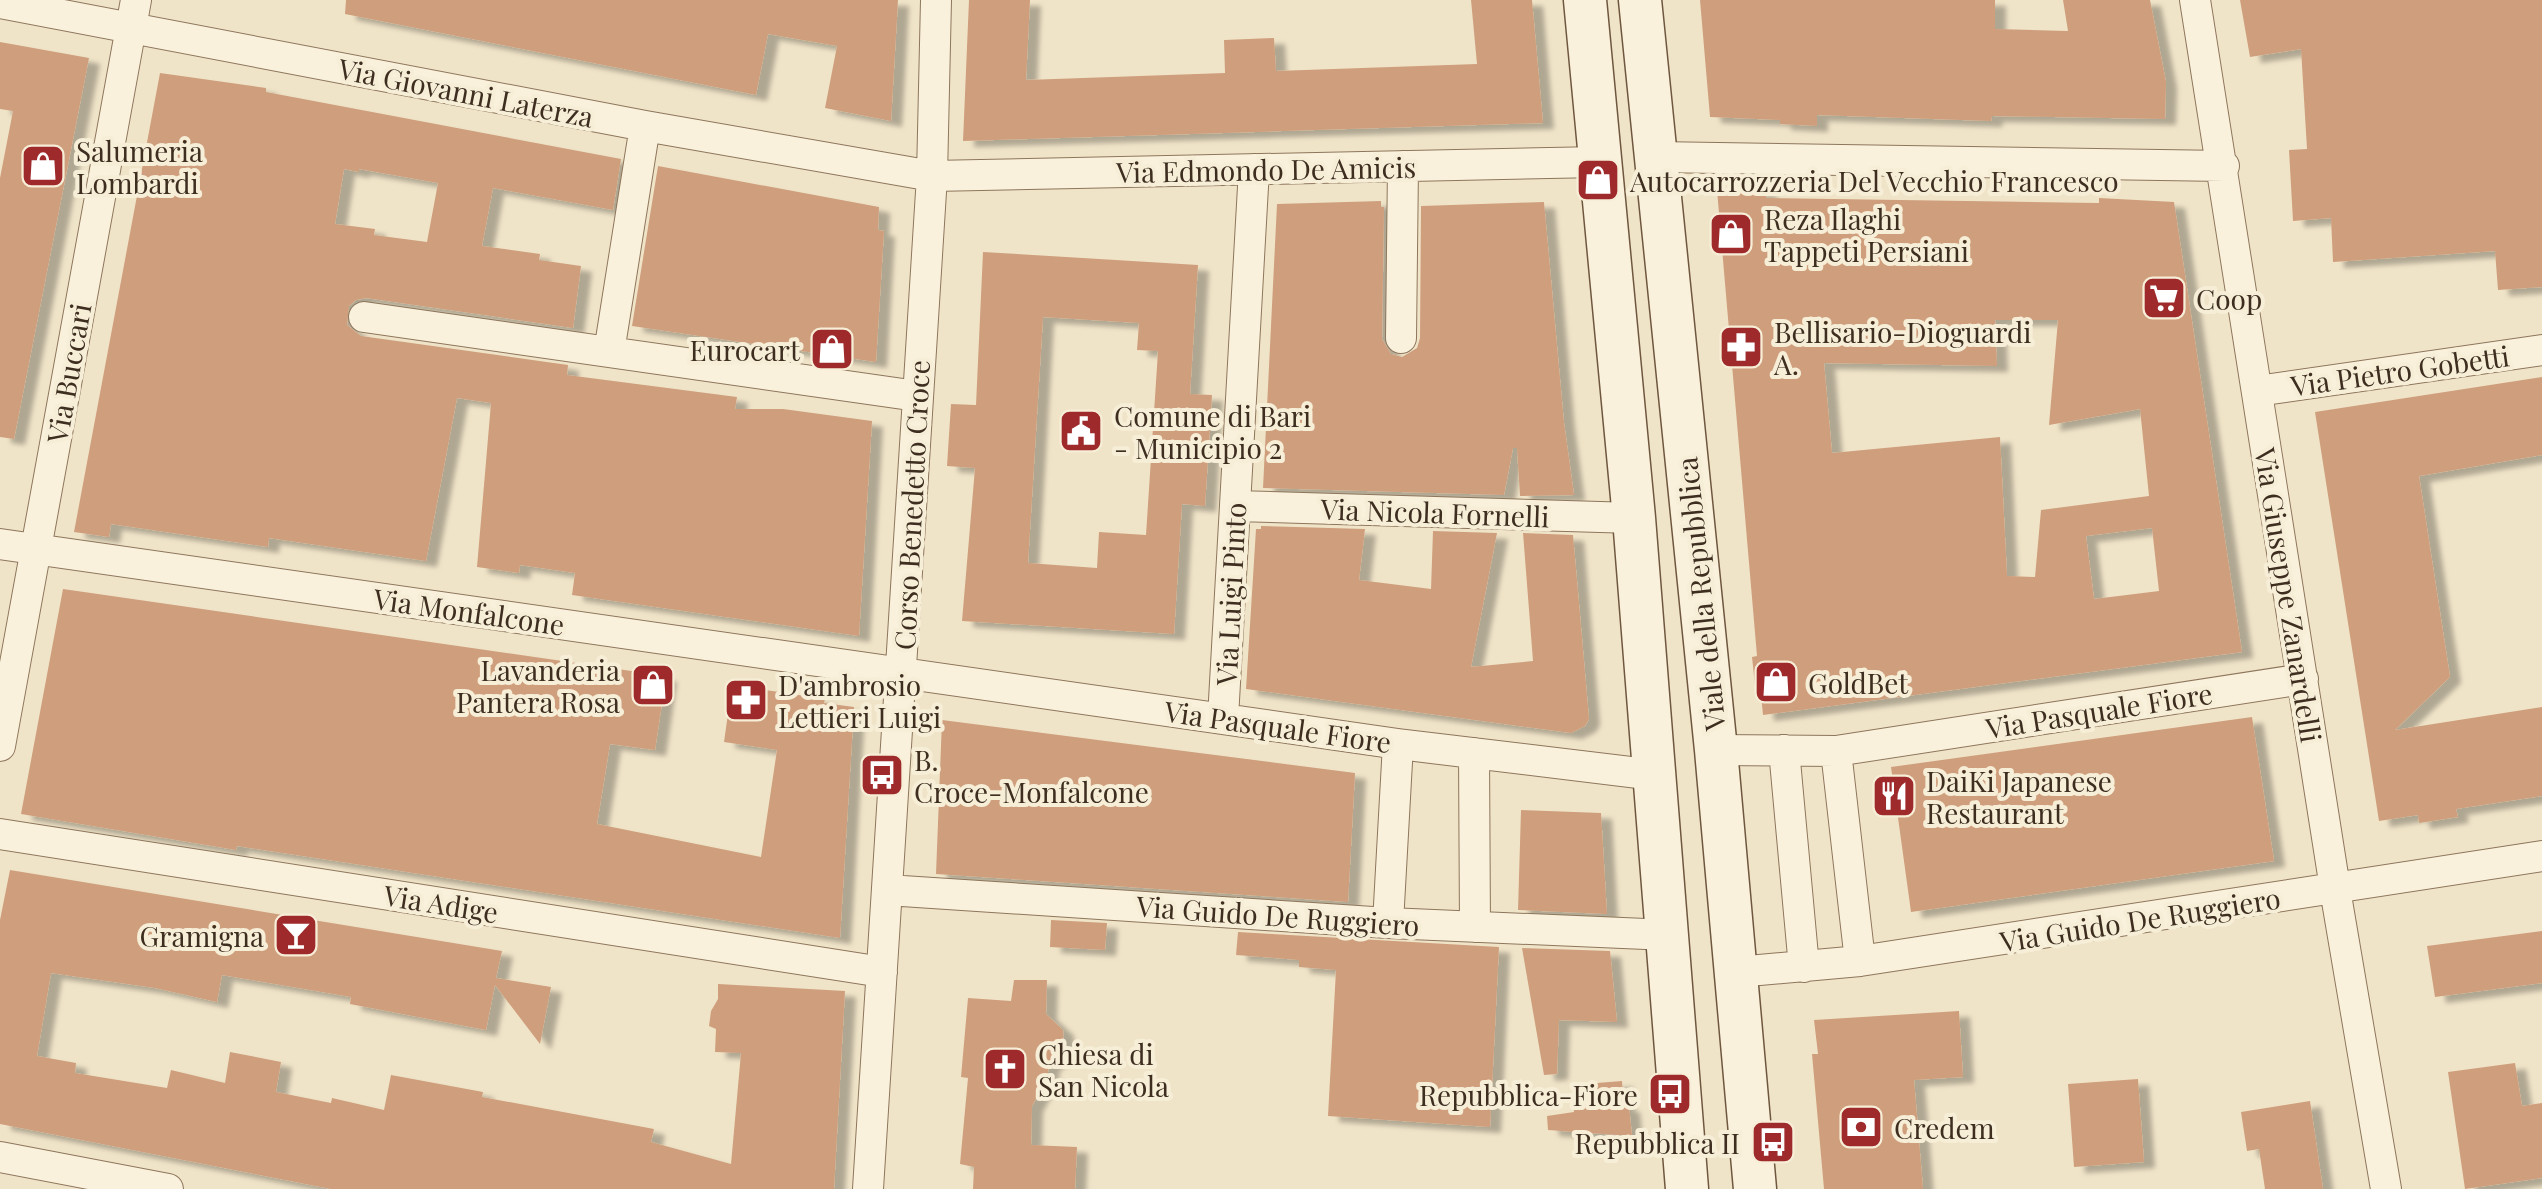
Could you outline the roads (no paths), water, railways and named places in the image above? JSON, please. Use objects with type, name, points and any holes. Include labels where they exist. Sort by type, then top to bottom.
[{"type":"main road","name":"Viale della Repubblica","points":[[1585,0],[1634,518],[1686,1189]]},
{"type":"main road","name":"Viale della Repubblica","points":[[1640,0],[1756,1189]]},
{"type":"street","name":"Corso Benedetto Croce","points":[[868,1189],[932,176],[936,0]]},
{"type":"street","name":"Via Giuseppe Zanardelli","points":[[2195,0],[2386,1189]]},
{"type":"street","name":"Via Giovanni Laterza","points":[[0,3],[133,14],[645,126],[932,176]]},
{"type":"street","name":"Via Buccari","points":[[0,746],[133,14]]},
{"type":"street","points":[[609,352],[645,126]]},
{"type":"street","points":[[1656,158],[2224,166]]},
{"type":"street","name":"Via Edmondo De Amicis","points":[[932,176],[1600,162]]},
{"type":"street","points":[[1401,338],[1403,166]]},
{"type":"street","name":"Via Luigi Pinto","points":[[1223,718],[1254,170]]},
{"type":"street","points":[[364,317],[917,396]]},
{"type":"street","name":"Via Pietro Gobetti","points":[[2257,391],[2542,350]]},
{"type":"street","name":"Via Nicola Fornelli","points":[[1235,506],[1634,518]]},
{"type":"street","name":"Via Monfalcone","points":[[0,544],[902,674]]},
{"type":"street","name":"Via Pasquale Fiore","points":[[902,674],[1398,744],[1654,775]]},
{"type":"street","name":"Via Pasquale Fiore","points":[[1716,750],[1836,751],[2303,679]]},
{"type":"street","points":[[1388,923],[1398,744]]},
{"type":"street","points":[[1784,750],[1804,968]]},
{"type":"street","points":[[1836,751],[1860,961]]},
{"type":"street","points":[[1474,753],[1475,927]]},
{"type":"street","name":"Via Adige","points":[[0,834],[882,972]]},
{"type":"street","name":"Via Guido De Ruggiero","points":[[1737,972],[1860,961],[2542,856]]},
{"type":"street","name":"Via Guido De Ruggiero","points":[[887,890],[1388,923],[1669,935]]},
{"type":"street","points":[[0,1157],[168,1189]]},
{"type":"place","name":"Salumeria Lombardi","points":[[43,166]]},
{"type":"place","name":"Autocarrozzeria Del Vecchio Francesco","points":[[1598,180]]},
{"type":"place","name":"Reza Ilaghi Tappeti Persiani","points":[[1731,234]]},
{"type":"place","name":"Coop","points":[[2164,298]]},
{"type":"place","name":"Bellisario-Dioguardi A.","points":[[1741,347]]},
{"type":"place","name":"Eurocart","points":[[832,349]]},
{"type":"place","name":"Comune di Bari - Municipio 2","points":[[1081,431]]},
{"type":"place","name":"GoldBet","points":[[1776,682]]},
{"type":"place","name":"Lavanderia Pantera Rosa","points":[[653,685]]},
{"type":"place","name":"D'ambrosio Lettieri Luigi","points":[[746,700]]},
{"type":"place","name":"B. Croce-Monfalcone","points":[[882,775]]},
{"type":"place","name":"DaiKi Japanese Restaurant","points":[[1894,796]]},
{"type":"place","name":"Gramigna","points":[[296,935]]},
{"type":"place","name":"Chiesa di San Nicola","points":[[1005,1069]]},
{"type":"place","name":"Repubblica-Fiore","points":[[1670,1094]]},
{"type":"place","name":"Credem","points":[[1861,1127]]},
{"type":"place","name":"Repubblica II","points":[[1773,1142]]}]
